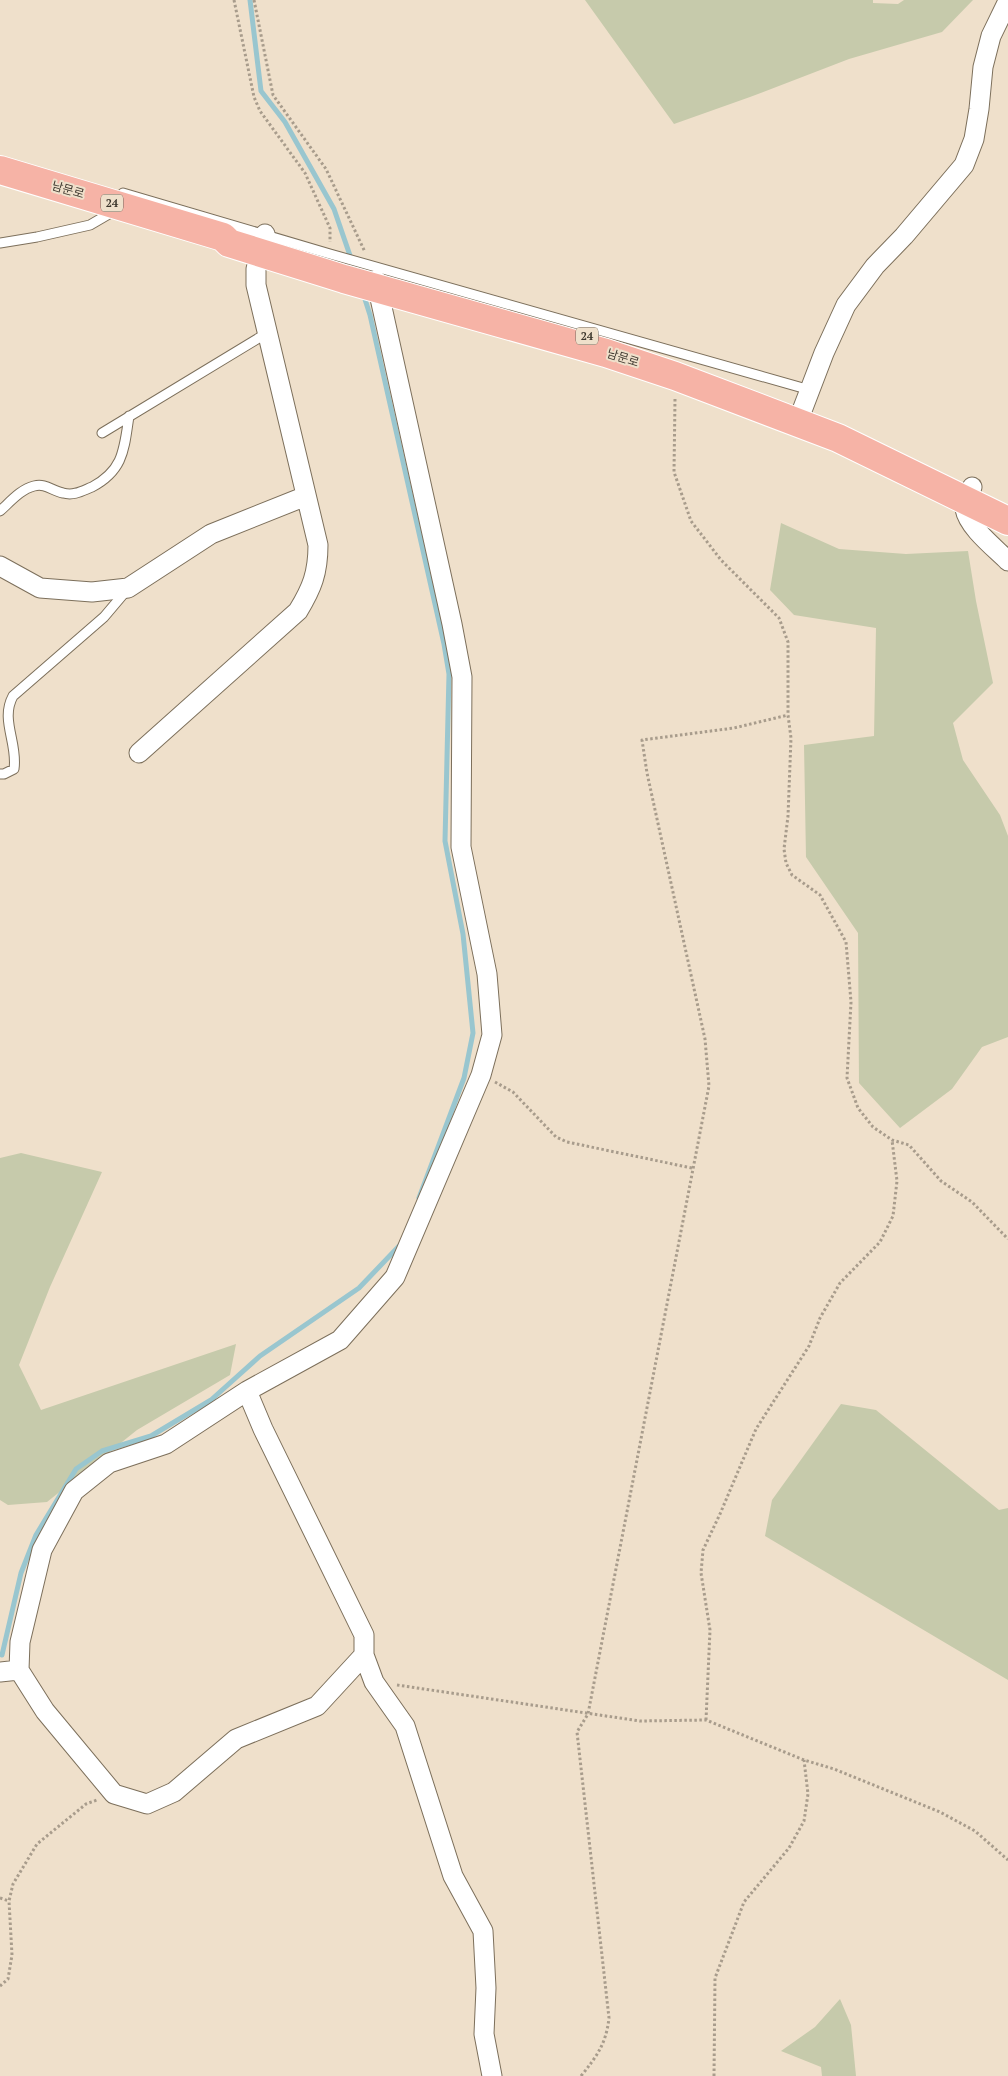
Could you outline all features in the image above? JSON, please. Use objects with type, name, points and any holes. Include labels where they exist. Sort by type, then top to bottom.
[{"type":"main road","name":"남문로","points":[[0,170],[118,198],[223,237],[229,243],[262,243],[676,376],[804,405]]},
{"type":"main road","name":"남문로","points":[[359,273],[676,361],[804,405],[897,445],[1008,520]]},
{"type":"main road","name":"남문로","points":[[969,493],[1008,505]]},
{"type":"street","points":[[804,405],[846,305],[875,266],[904,236],[964,164],[974,139],[983,67],[992,36],[1008,0]]},
{"type":"street","points":[[139,752],[298,611],[312,588],[318,564],[318,546],[255,276],[262,243]]},
{"type":"street","points":[[359,273],[452,624],[462,677],[461,847],[487,974],[492,1036],[481,1075],[395,1277],[340,1340],[247,1391],[166,1444],[109,1463],[74,1491],[42,1550],[20,1642],[19,1670],[45,1711],[114,1794],[146,1804],[174,1792],[236,1738],[317,1706],[364,1655]]},
{"type":"street","points":[[969,493],[965,509],[969,520],[1008,560]]},
{"type":"street","points":[[0,566],[40,588],[92,592],[128,588],[211,534],[306,496]]},
{"type":"street","points":[[247,1391],[263,1429],[364,1635],[364,1655],[374,1682],[405,1726],[453,1876],[483,1931],[486,1988],[484,2034],[492,2076]]},
{"type":"street","points":[[0,1672],[19,1670]]},
{"type":"lane","points":[[0,243],[37,237],[90,224],[118,198],[262,243]]},
{"type":"lane","points":[[102,433],[267,333]]},
{"type":"lane","points":[[0,511],[23,491],[34,486],[47,486],[62,493],[78,494],[101,482],[117,467],[123,455],[129,416]]},
{"type":"lane","points":[[0,774],[14,770],[16,758],[6,712],[13,696],[104,617],[128,588]]},
{"type":"path","points":[[234,0],[254,97],[260,111],[306,172],[330,228],[359,273]]},
{"type":"path","points":[[254,0],[273,95],[326,169],[349,215],[359,273]]},
{"type":"path","points":[[676,376],[674,472],[691,521],[721,560],[779,618],[788,642],[788,716],[791,738],[788,816],[784,849],[786,863],[792,875],[820,895],[846,942],[851,1002],[847,1078],[858,1108],[873,1127],[892,1140],[909,1145],[941,1181],[972,1202],[1008,1239]]},
{"type":"path","points":[[581,2076],[596,2057],[607,2035],[609,2018],[577,1732],[588,1714],[709,1086],[705,1039],[647,773],[642,740],[734,728],[788,716]]},
{"type":"path","points":[[481,1075],[513,1092],[556,1137],[567,1142],[692,1168]]},
{"type":"path","points":[[706,1720],[710,1630],[701,1573],[703,1550],[756,1429],[809,1346],[820,1318],[840,1283],[880,1242],[893,1216],[897,1182],[892,1140]]},
{"type":"path","points":[[374,1682],[640,1721],[706,1720],[804,1760],[834,1768],[940,1812],[975,1831],[1008,1860]]},
{"type":"path","points":[[714,2076],[715,1978],[744,1902],[789,1848],[804,1821],[808,1794],[804,1760]]},
{"type":"path","points":[[0,1986],[8,1979],[12,1955],[9,1901],[13,1884],[37,1844],[86,1804],[114,1794]]},
{"type":"path","points":[[0,1898],[9,1901]]},
{"type":"green space","points":[[585,0],[873,0],[873,3],[898,4],[904,0],[973,0],[942,32],[849,59],[674,124]]},
{"type":"green space","points":[[781,523],[839,549],[906,554],[968,551],[993,683],[953,723],[963,760],[1000,815],[1008,836],[1008,1037],[982,1047],[952,1089],[900,1128],[859,1083],[858,933],[806,857],[804,745],[874,736],[876,628],[794,615],[770,590]]},
{"type":"green space","points":[[21,1153],[102,1172],[50,1287],[19,1365],[41,1410],[236,1344],[230,1375],[137,1430],[47,1502],[8,1505],[0,1500],[0,1158]]},
{"type":"green space","points":[[841,1404],[876,1410],[999,1510],[1008,1508],[1008,1680],[765,1536],[772,1500]]},
{"type":"green space","points":[[840,1999],[851,2025],[856,2076],[822,2076],[821,2067],[781,2051],[815,2027]]},
{"type":"waterway","points":[[250,0],[261,91],[285,122],[334,209],[356,273]]},
{"type":"waterway","points":[[363,293],[370,315],[444,644],[449,674],[445,841],[463,934],[473,1033],[464,1078],[419,1198]]},
{"type":"waterway","points":[[2,1655],[21,1573],[36,1535],[76,1469],[102,1451],[151,1436],[211,1400],[260,1356],[359,1288],[401,1244]]}]
